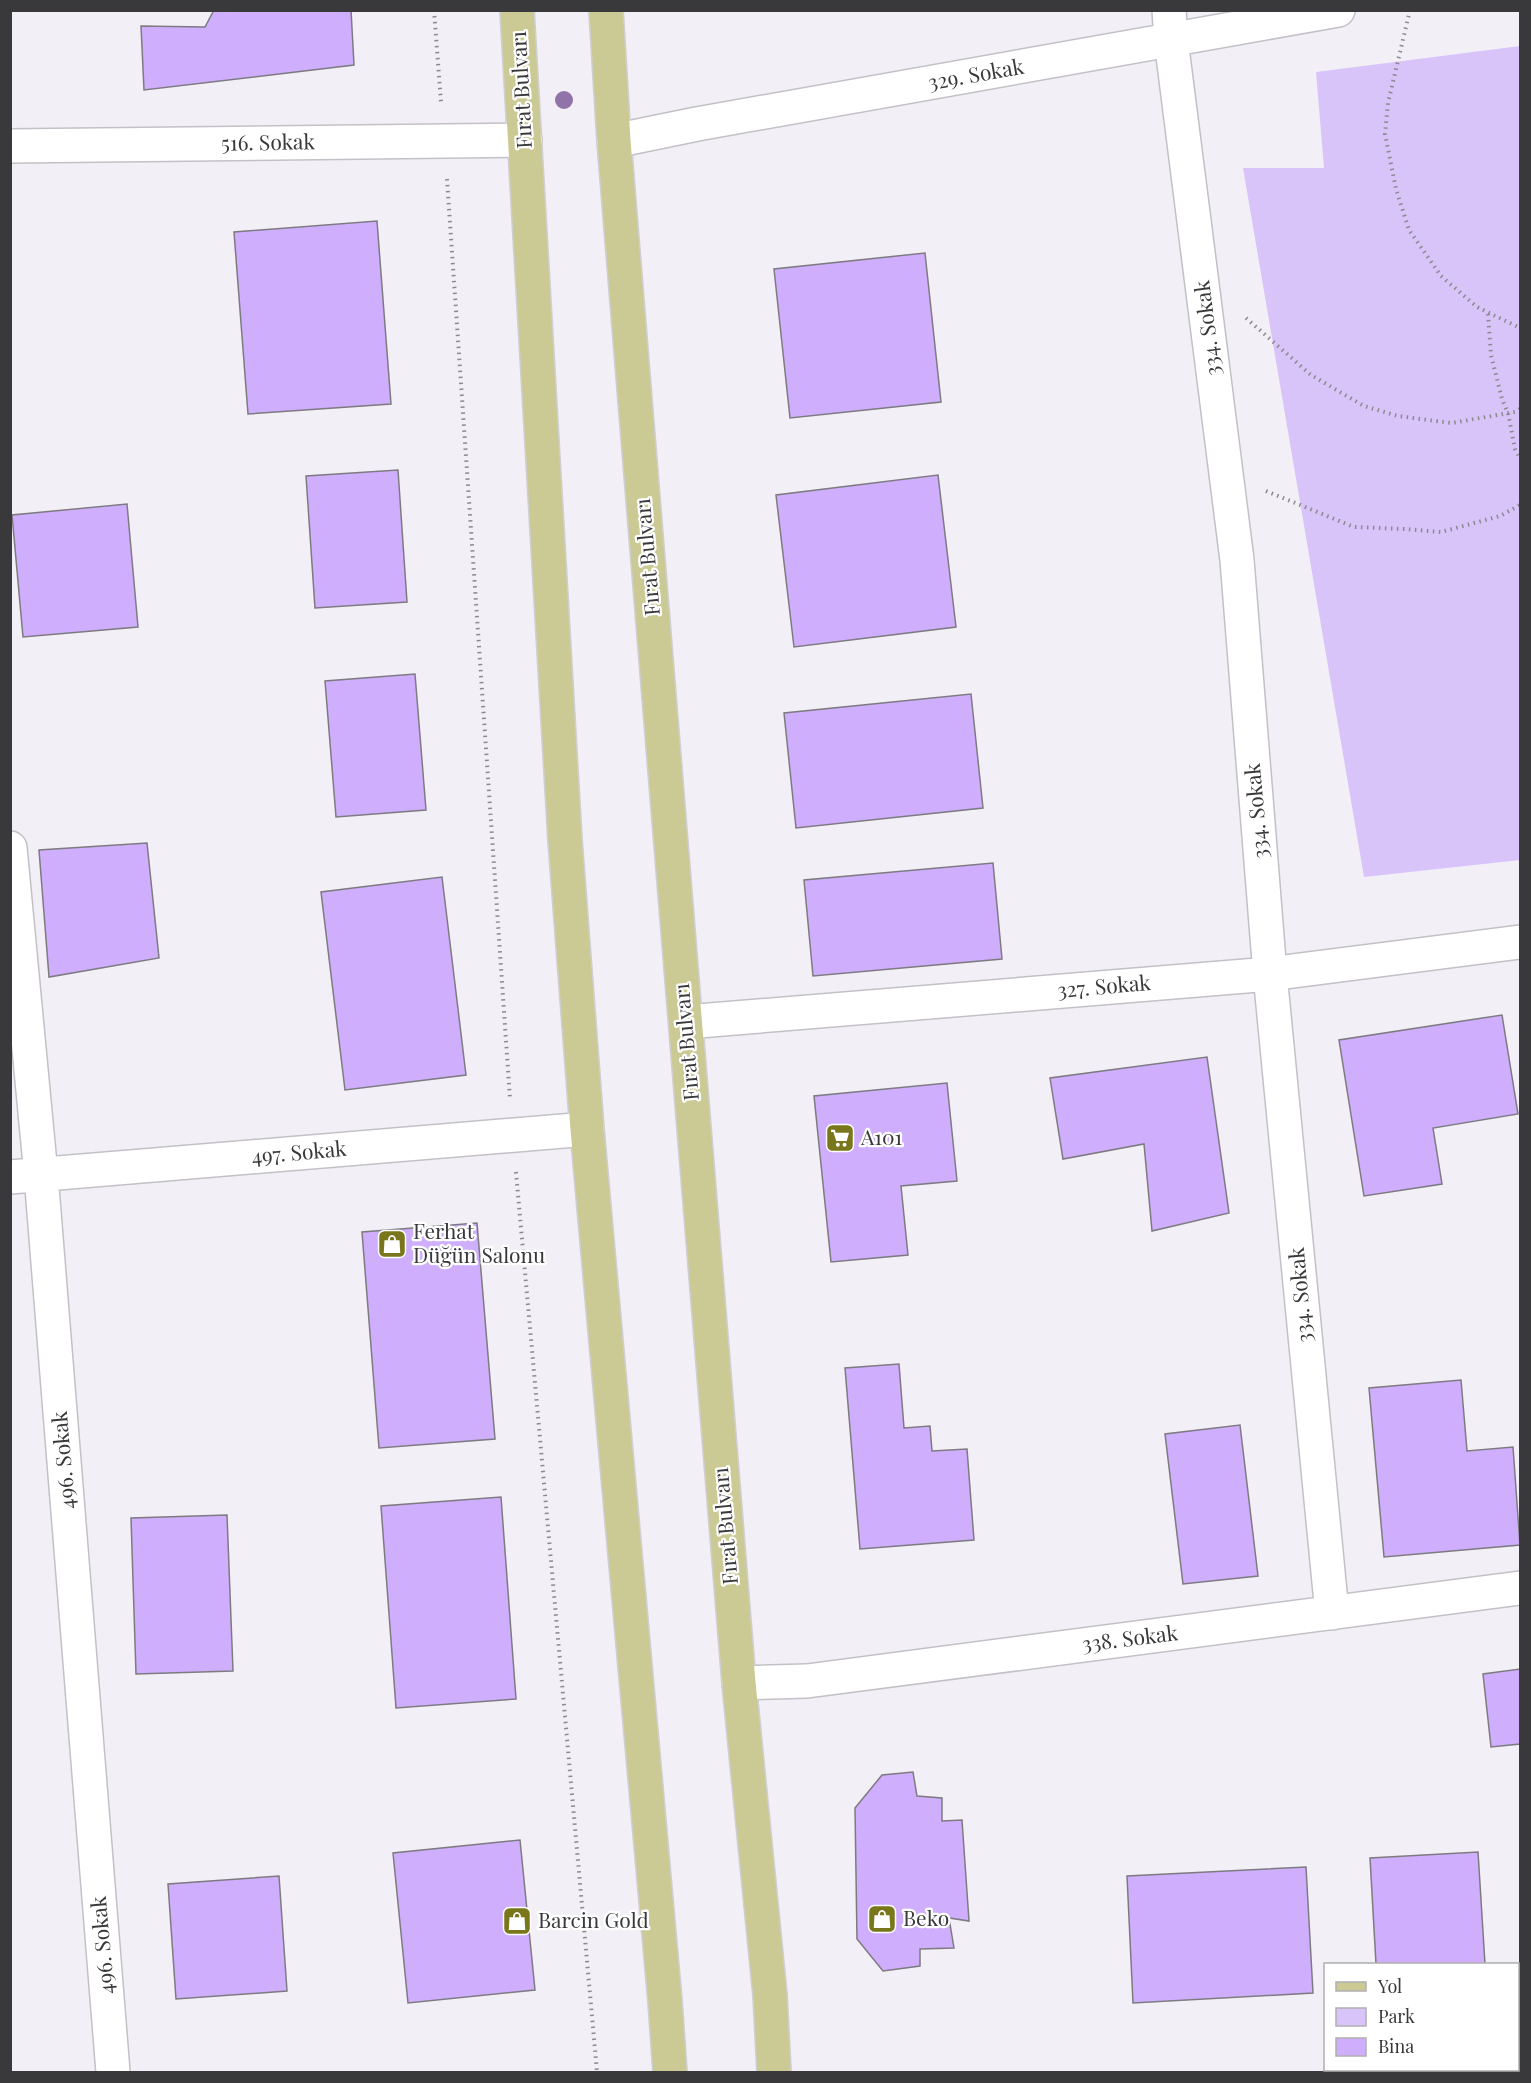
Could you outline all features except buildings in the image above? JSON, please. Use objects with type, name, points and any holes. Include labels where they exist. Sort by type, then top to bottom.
[{"type":"main road","name":"Fırat Bulvarı","points":[[517,10],[565,840],[587,1128],[670,2073]]},
{"type":"main road","name":"Fırat Bulvarı","points":[[606,10],[614,141],[739,1683],[770,1995],[774,2073]]},
{"type":"street","name":"329. Sokak","points":[[614,141],[1170,25],[1338,10]]},
{"type":"street","name":"334. Sokak","points":[[1170,25],[1237,560],[1270,974],[1332,1613]]},
{"type":"street","name":"516. Sokak","points":[[10,146],[525,140]]},
{"type":"street","name":"496. Sokak","points":[[10,848],[26,1176],[113,2073]]},
{"type":"street","name":"327. Sokak","points":[[686,1022],[1270,974],[1521,942]]},
{"type":"street","name":"497. Sokak","points":[[26,1176],[587,1128]]},
{"type":"street","name":"338. Sokak","points":[[739,1683],[807,1681],[1521,1588]]},
{"type":"street","points":[[1342,2072],[1369,2071]]},
{"type":"path","points":[[434,10],[445,141],[512,1135],[597,2073]]},
{"type":"path","points":[[1410,10],[1388,103],[1385,134],[1396,189],[1409,230],[1441,276],[1477,307],[1521,328]]},
{"type":"path","points":[[1202,279],[1311,375],[1364,406],[1398,416],[1451,423],[1508,414],[1521,409]]},
{"type":"path","points":[[1488,313],[1491,356],[1508,414],[1515,449],[1521,458]]},
{"type":"path","points":[[1226,474],[1354,527],[1441,532],[1500,516],[1521,505]]},
{"type":"green space","points":[[1520,46],[1520,860],[1364,877],[1243,168],[1324,168],[1316,72]]},
{"type":"place","name":"A101","points":[[840,1138]]},
{"type":"place","name":"Ferhat Düğün Salonu","points":[[392,1244]]},
{"type":"place","name":"Beko","points":[[882,1919]]},
{"type":"place","name":"Barcin Gold","points":[[517,1921]]}]
